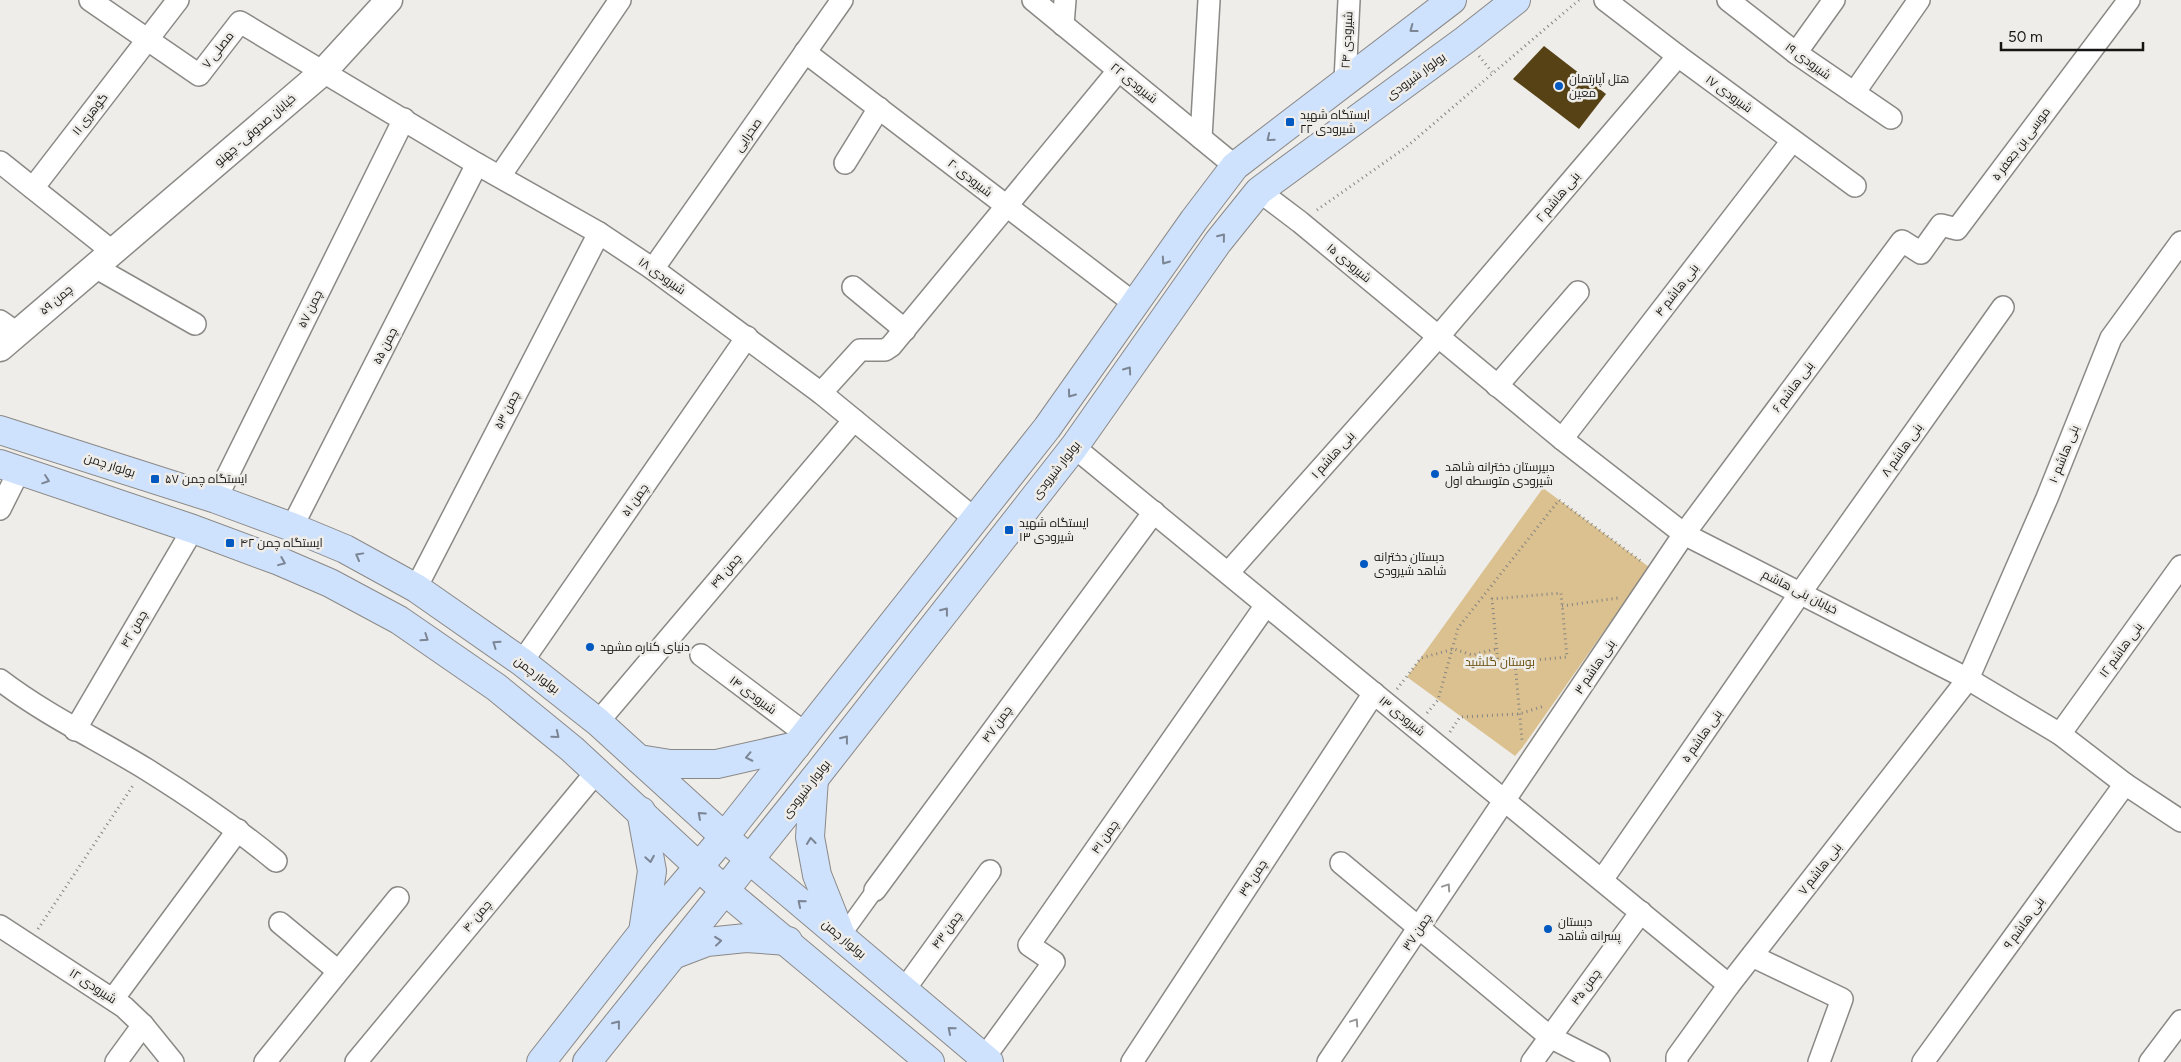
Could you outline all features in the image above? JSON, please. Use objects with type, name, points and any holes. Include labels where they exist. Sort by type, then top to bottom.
[{"type":"main road","points":[[541,1062],[643,932],[724,837],[1047,428],[1194,220],[1235,166],[1452,0]]},
{"type":"main road","name":"بولوار شیرودی","points":[[587,1062],[750,860],[1074,447],[1218,242],[1259,191],[1457,46],[1516,0]]},
{"type":"main road","name":"بولوار چمن","points":[[0,430],[216,499],[292,527],[345,548],[416,588],[522,662],[598,722],[750,860],[986,1060]]},
{"type":"main road","points":[[9,467],[279,560],[322,579],[399,620],[496,687],[598,770],[724,890],[930,1062]]},
{"type":"main road","points":[[639,759],[670,764],[717,764],[801,740]]},
{"type":"main road","points":[[814,779],[810,838],[817,875],[841,937]]},
{"type":"main road","points":[[641,811],[652,871],[643,932]]},
{"type":"main road","points":[[672,955],[707,942],[746,938],[788,942]]},
{"type":"street","name":"مصلی ۷","points":[[90,0],[199,75],[240,22],[323,72]]},
{"type":"street","name":"گوهری ۱۱","points":[[33,188],[178,0]]},
{"type":"street","name":"خیابان صدوقی- چهنو","points":[[104,260],[323,72],[389,0]]},
{"type":"street","points":[[500,176],[620,0]]},
{"type":"street","name":"صحرایی","points":[[653,269],[842,0]]},
{"type":"street","name":"شیرودی ۲۲","points":[[1033,0],[1235,166]]},
{"type":"street","points":[[1064,26],[1065,0]]},
{"type":"street","points":[[1201,138],[1209,0]]},
{"type":"street","name":"شیرودی ۲۴","points":[[1345,81],[1349,0]]},
{"type":"street","name":"شیرودی ۱۷","points":[[1605,0],[1792,141],[1855,186]]},
{"type":"street","name":"شیرودی ۱۹","points":[[1728,0],[1796,53],[1891,118]]},
{"type":"street","points":[[1796,53],[1834,0]]},
{"type":"street","points":[[1854,93],[1919,0]]},
{"type":"street","name":"موسی بن جعفر ۵","points":[[1902,241],[1921,253],[1941,225],[1957,229],[2129,0]]},
{"type":"street","name":"شیرودی ۲۰","points":[[806,52],[1136,304]]},
{"type":"street","name":"بنی هاشم ۲","points":[[1438,338],[1678,56]]},
{"type":"street","points":[[821,393],[860,350],[889,349],[1008,207],[1118,71]]},
{"type":"street","name":"شیرودی ۱۸","points":[[323,72],[477,164],[599,233],[653,269],[821,393],[975,519]]},
{"type":"street","points":[[845,162],[878,108]]},
{"type":"street","name":"چمن ۵۷","points":[[216,499],[404,119]]},
{"type":"street","name":"بنی هاشم ۴","points":[[1562,439],[1792,141]]},
{"type":"street","points":[[0,162],[33,188],[104,260],[196,324]]},
{"type":"street","name":"چمن ۵۵","points":[[292,527],[477,164]]},
{"type":"street","name":"شیرودی ۱۵","points":[[1259,191],[1300,222],[1438,338]]},
{"type":"street","name":"چمن ۵۳","points":[[416,588],[599,233]]},
{"type":"street","name":"بنی هاشم ۶","points":[[1684,534],[1902,241]]},
{"type":"street","name":"بنی هاشم ۱۰","points":[[1968,679],[2047,498],[2111,338],[2181,242]]},
{"type":"street","name":"چمن ۵۹","points":[[6,334],[104,260]]},
{"type":"street","points":[[852,287],[905,330]]},
{"type":"street","points":[[1497,386],[1578,292]]},
{"type":"street","name":"بنی هاشم ۸","points":[[1801,592],[2003,308]]},
{"type":"street","name":"چمن ۵۱","points":[[522,662],[747,337]]},
{"type":"street","name":"خیابان بنی هاشم","points":[[1438,338],[1562,439],[1684,534],[1801,592],[1968,679],[2060,734],[2125,784],[2181,821]]},
{"type":"street","name":"بنی هاشم ۱","points":[[1228,573],[1438,338]]},
{"type":"street","name":"چمن ۴۹","points":[[598,722],[854,420]]},
{"type":"street","name":"شیرودی ۱۳","points":[[1074,447],[1730,985]]},
{"type":"street","points":[[0,509],[9,467]]},
{"type":"street","name":"چمن ۴۷","points":[[841,937],[1154,512]]},
{"type":"street","name":"چمن ۴۲","points":[[75,730],[192,529]]},
{"type":"street","name":"بنی هاشم ۳","points":[[1505,801],[1684,534]]},
{"type":"street","name":"بنی هاشم ۱۲","points":[[2060,734],[2181,566]]},
{"type":"street","name":"بنی هاشم ۵","points":[[1602,880],[1801,592]]},
{"type":"street","name":"چمن ۴۱","points":[[986,1060],[1054,962],[1029,945],[1266,605]]},
{"type":"street","name":"شیرودی ۱۴","points":[[701,655],[801,740]]},
{"type":"street","name":"بنی هاشم ۷","points":[[1676,1062],[1677,1057],[1752,956],[1968,679]]},
{"type":"street","points":[[0,680],[31,703],[75,730],[145,768],[238,830],[276,861]]},
{"type":"street","name":"چمن ۳۹","points":[[1132,1062],[1380,698]]},
{"type":"street","name":"چمن ۴۰","points":[[356,1062],[598,770]]},
{"type":"street","name":"بنی هاشم ۹","points":[[1923,1062],[2125,784]]},
{"type":"street","name":"چمن ۳۷","points":[[1328,1062],[1505,801]]},
{"type":"street","points":[[113,999],[238,830]]},
{"type":"street","points":[[1341,863],[1550,1036],[1599,1062]]},
{"type":"street","name":"چمن ۴۳","points":[[904,990],[990,871]]},
{"type":"street","points":[[265,1062],[398,898]]},
{"type":"street","name":"چمن ۳۵","points":[[1532,1062],[1641,912]]},
{"type":"street","points":[[280,923],[338,971]]},
{"type":"street","name":"شیرودی ۱۲","points":[[0,926],[124,1006],[143,1025],[173,1062]]},
{"type":"street","points":[[1752,956],[1842,999],[1819,1062]]},
{"type":"street","points":[[2150,1062],[2181,1021]]},
{"type":"street","points":[[116,1062],[143,1025]]},
{"type":"path","points":[[1300,222],[1405,148],[1579,0]]},
{"type":"path","points":[[1416,727],[1438,700],[1445,669],[1454,649],[1458,628],[1559,500],[1649,567]]},
{"type":"path","points":[[1486,592],[1492,599],[1498,664],[1567,657],[1561,593],[1492,599]]},
{"type":"path","points":[[1562,606],[1629,596],[1639,602]]},
{"type":"path","points":[[1380,698],[1420,658],[1454,649],[1472,655],[1496,649]]},
{"type":"path","points":[[1515,662],[1522,748],[1535,757]]},
{"type":"path","points":[[1440,747],[1460,717],[1519,714],[1554,703],[1565,711]]},
{"type":"path","points":[[28,944],[145,768]]},
{"type":"green space","name":"بوستان گلشید","points":[[1543,488],[1649,567],[1515,756],[1407,677]]},
{"type":"building","name":"هتل آپارتمان معین","points":[[1544,46],[1606,94],[1579,129],[1513,79]]},
{"type":"place","name":"هتل آپارتمان معین","points":[[1559,86]]},
{"type":"place","name":"ایستگاه شهید شیرودی ۲۲","points":[[1290,122]]},
{"type":"place","name":"دبیرستان دخترانه شاهد شیرودی متوسطه اول","points":[[1435,474]]},
{"type":"place","name":"ایستگاه چمن ۵۷","points":[[155,479]]},
{"type":"place","name":"ایستگاه شهید شیرودی ۱۳","points":[[1009,530]]},
{"type":"place","name":"ایستگاه چمن ۴۲","points":[[230,543]]},
{"type":"place","name":"دبستان دخترانه شاهد شیرودی","points":[[1364,564]]},
{"type":"place","name":"دنیای کناره مشهد","points":[[590,647]]},
{"type":"place","name":"دبستان پسرانه شاهد","points":[[1548,929]]}]
